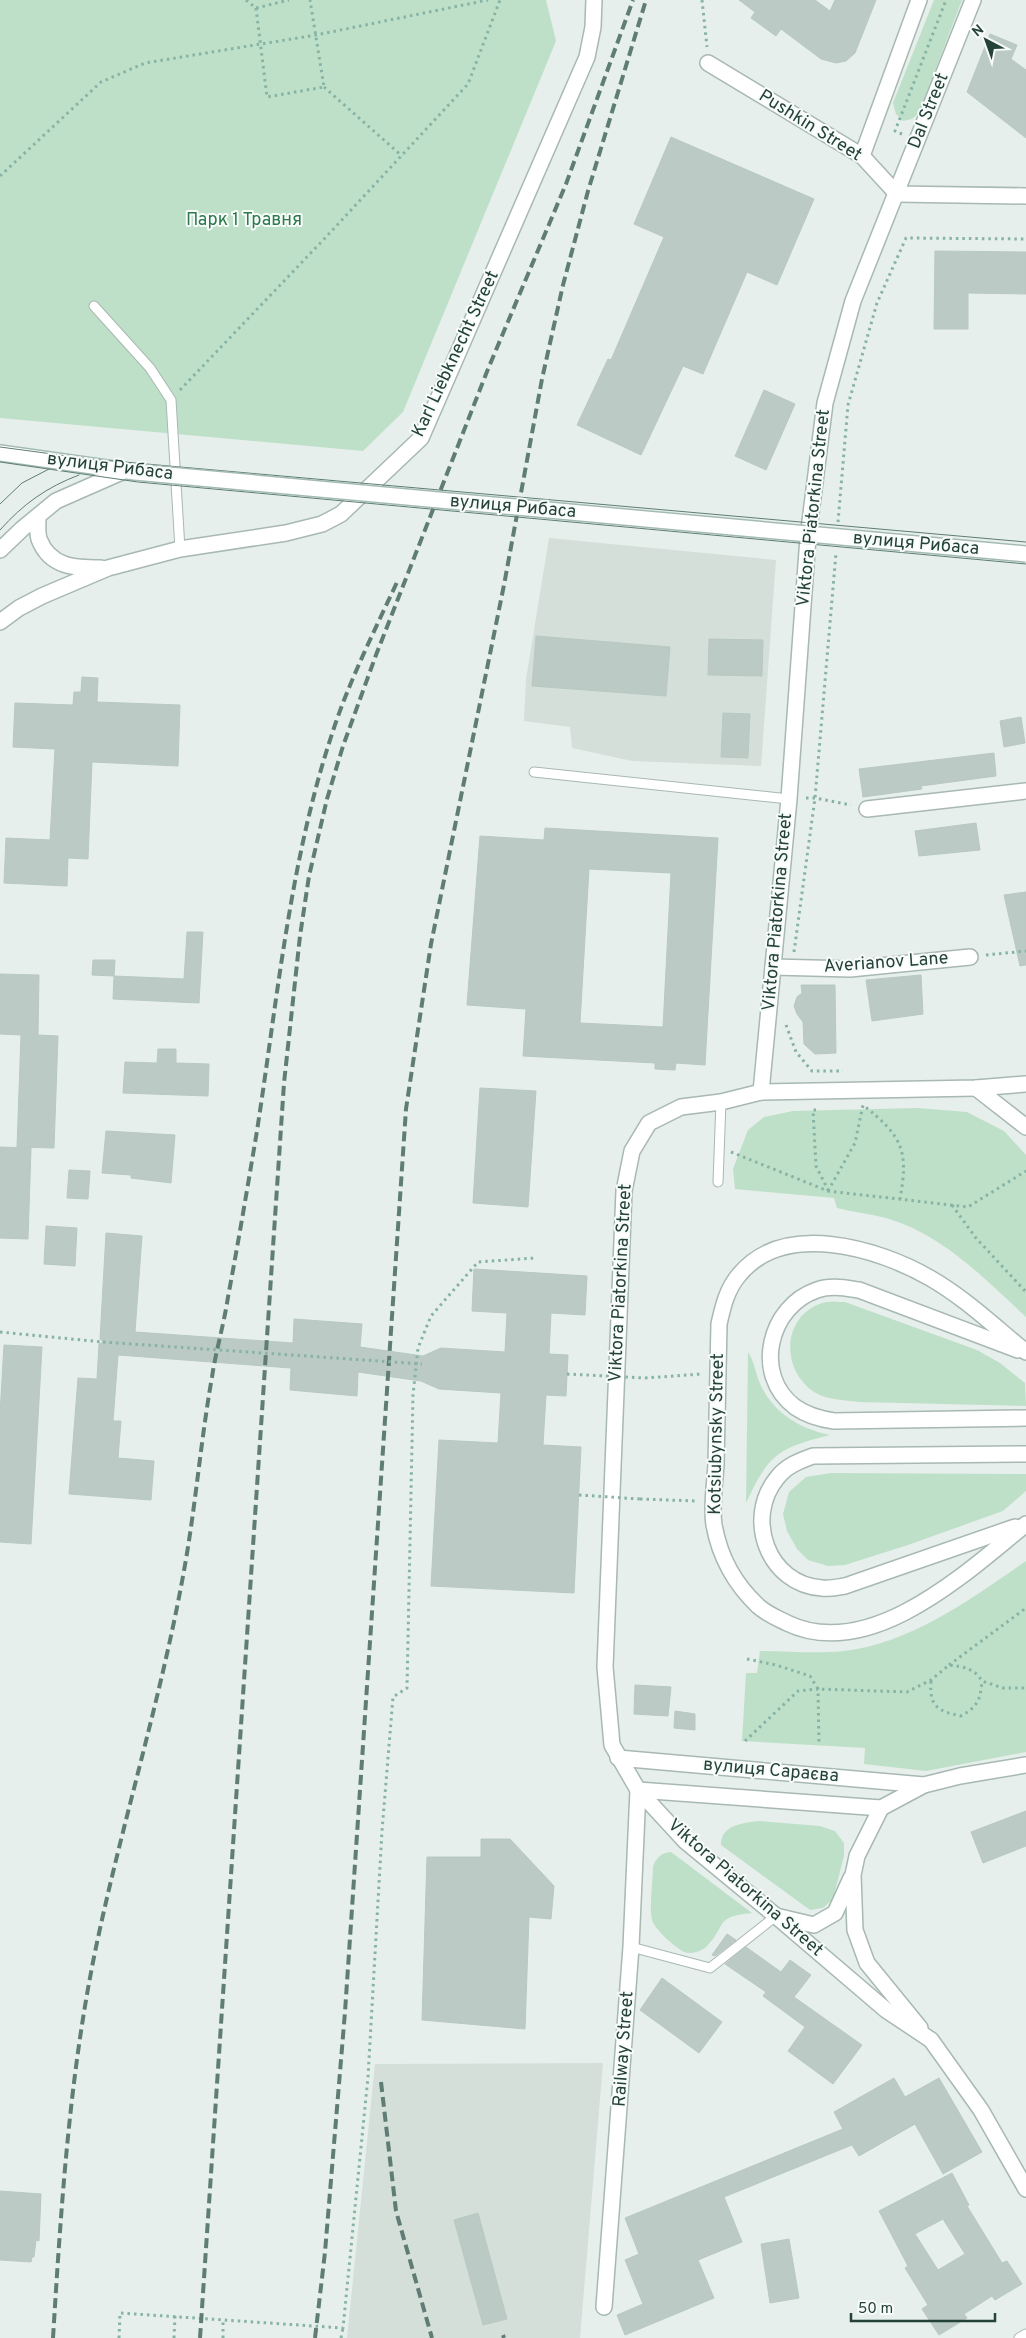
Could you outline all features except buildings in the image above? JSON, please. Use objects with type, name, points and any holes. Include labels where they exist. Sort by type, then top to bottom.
[{"type":"street","name":"Karl Liebknecht Street","points":[[0,622],[19,608],[42,596],[108,568],[180,549],[286,533],[322,524],[341,514],[421,438],[587,57],[593,27],[594,0]]},
{"type":"street","points":[[862,156],[919,0]]},
{"type":"street","name":"Dal Street","points":[[896,194],[973,0]]},
{"type":"street","name":"Pushkin Street","points":[[708,63],[862,156],[896,194]]},
{"type":"street","points":[[896,194],[1026,196]]},
{"type":"street","name":"Viktora Piatorkina Street","points":[[896,194],[853,301],[824,403],[808,537],[789,799],[761,1092],[721,1102],[681,1107],[649,1124],[632,1150],[624,1191],[605,1667],[612,1745],[638,1790],[685,1841],[886,2010],[930,2040],[982,2110],[1026,2189]]},
{"type":"street","name":"вулиця Рибаса","points":[[0,453],[129,472],[1026,554]]},
{"type":"street","points":[[0,550],[56,501],[129,472]]},
{"type":"street","points":[[38,516],[39,539],[50,555],[60,563],[72,568],[108,568]]},
{"type":"street","points":[[867,808],[1026,791]]},
{"type":"street","name":"Averianov Lane","points":[[773,967],[850,969],[970,957]]},
{"type":"street","points":[[761,1092],[976,1088],[1026,1084]]},
{"type":"street","points":[[976,1088],[1026,1128]]},
{"type":"street","name":"Kotsiubynsky Street","points":[[1026,1353],[955,1295],[930,1278],[883,1256],[845,1246],[810,1244],[784,1247],[759,1257],[739,1275],[725,1298],[719,1324],[714,1523],[723,1558],[740,1589],[767,1614],[799,1629],[834,1634],[873,1626],[922,1602],[978,1563],[1026,1524]]},
{"type":"street","points":[[1026,1353],[859,1290],[838,1286],[818,1289],[800,1298],[785,1312],[775,1329],[770,1348],[772,1370],[780,1390],[794,1406],[813,1417],[834,1422],[1026,1418]]},
{"type":"street","points":[[1026,1454],[834,1454],[813,1456],[793,1464],[777,1477],[766,1495],[762,1508],[762,1536],[770,1556],[784,1572],[802,1583],[822,1588],[845,1586],[1026,1524]]},
{"type":"street","name":"вулиця Сараєва","points":[[618,1758],[924,1785]]},
{"type":"street","points":[[638,1790],[881,1808],[924,1785],[960,1776],[1026,1765]]},
{"type":"street","name":"Railway Street","points":[[604,2307],[632,1947],[638,1790]]},
{"type":"street","points":[[776,1916],[814,1925],[835,1913],[853,1875],[857,1856],[881,1808]]},
{"type":"street","points":[[853,1875],[855,1930],[867,1963],[930,2040]]},
{"type":"lane","points":[[94,306],[150,368],[171,400],[180,549]]},
{"type":"lane","points":[[534,772],[789,799]]},
{"type":"lane","points":[[718,1182],[721,1102]]},
{"type":"lane","points":[[632,1947],[710,1968],[776,1916]]},
{"type":"lane","points":[[1020,2338],[1026,2334]]},
{"type":"path","points":[[246,0],[256,8],[267,97],[324,87]]},
{"type":"path","points":[[256,8],[289,0]]},
{"type":"path","points":[[310,0],[324,87],[402,156]]},
{"type":"path","points":[[0,176],[101,82],[145,64],[316,35],[488,0]]},
{"type":"path","points":[[171,400],[468,84],[500,0]]},
{"type":"path","points":[[702,0],[708,63]]},
{"type":"path","points":[[918,139],[895,131],[946,0]]},
{"type":"path","points":[[838,523],[848,405],[877,303],[906,238],[1026,239]]},
{"type":"path","points":[[791,968],[815,798],[836,552]]},
{"type":"path","points":[[789,799],[815,798],[867,808]]},
{"type":"path","points":[[970,957],[1026,950]]},
{"type":"path","points":[[787,1018],[786,1028],[796,1052],[812,1071],[843,1071]]},
{"type":"path","points":[[828,1190],[855,1143],[863,1105]]},
{"type":"path","points":[[855,1106],[863,1105],[886,1124],[902,1147],[905,1171],[900,1199]]},
{"type":"path","points":[[821,1109],[813,1110],[816,1166],[828,1190]]},
{"type":"path","points":[[719,1147],[828,1190],[968,1207],[1026,1170]]},
{"type":"path","points":[[952,1205],[976,1238],[1026,1292]]},
{"type":"path","points":[[342,2338],[368,2077],[392,1697],[407,1688],[413,1395],[418,1348],[431,1316],[478,1262],[535,1258]]},
{"type":"path","points":[[0,1332],[103,1342],[422,1364]]},
{"type":"path","points":[[567,1374],[645,1378],[718,1373]]},
{"type":"path","points":[[579,1495],[715,1502]]},
{"type":"path","points":[[745,1741],[798,1691],[818,1689],[907,1692],[931,1680],[1026,1608]]},
{"type":"path","points":[[747,1658],[810,1676],[818,1689],[818,1745]]},
{"type":"path","points":[[931,1680],[930,1693],[935,1706],[945,1713],[960,1716],[971,1710],[980,1699],[982,1681],[977,1672],[966,1667],[949,1665]]},
{"type":"path","points":[[982,1681],[1003,1688],[1026,1688]]},
{"type":"path","points":[[119,2338],[120,2313],[343,2328]]},
{"type":"path","points":[[174,2338],[175,2316]]},
{"type":"path","points":[[223,2319],[223,2338]]},
{"type":"shaded area","points":[[549,538],[776,560],[761,766],[632,761],[572,748],[570,727],[524,721],[526,679]]},
{"type":"shaded area","points":[[603,2063],[580,2338],[347,2338],[375,2064]]},
{"type":"green space","name":"Парк 1 Травня","points":[[0,0],[546,0],[556,41],[403,412],[363,451],[0,418]]},
{"type":"green space","points":[[934,0],[962,0],[919,113],[912,119],[903,121],[896,114],[893,103]]},
{"type":"green space","points":[[918,1108],[967,1112],[1004,1131],[1026,1155],[1026,1317],[962,1259],[926,1235],[906,1225],[886,1218],[837,1208],[834,1198],[735,1189],[733,1169],[748,1130],[764,1117],[793,1111]]},
{"type":"green space","points":[[824,1302],[845,1302],[977,1350],[1000,1363],[1025,1383],[1026,1406],[859,1402],[819,1395],[803,1382],[796,1371],[791,1358],[790,1344],[793,1332],[799,1320],[809,1310]]},
{"type":"green space","points":[[748,1352],[764,1392],[771,1402],[798,1423],[830,1435],[799,1444],[778,1455],[762,1473],[746,1503]]},
{"type":"green space","points":[[831,1473],[1026,1474],[1026,1491],[1003,1511],[845,1565],[828,1566],[808,1560],[797,1549],[787,1531],[783,1514],[789,1492],[806,1477]]},
{"type":"green space","points":[[1026,1561],[1026,1752],[926,1771],[864,1764],[865,1748],[742,1741],[746,1673],[757,1673],[760,1651],[834,1652],[869,1646],[893,1639],[940,1617]]},
{"type":"green space","points":[[759,1821],[820,1826],[835,1831],[844,1843],[844,1856],[833,1899],[823,1908],[810,1910],[721,1845],[722,1838],[729,1829],[740,1824]]},
{"type":"green space","points":[[671,1852],[752,1913],[731,1917],[726,1920],[706,1947],[696,1952],[684,1952],[661,1933],[652,1920],[653,1866],[660,1856]]},
{"type":"tram line","points":[[0,447],[90,459],[1026,542]]},
{"type":"tram line","points":[[0,462],[138,482],[1026,564]]},
{"type":"tram line","points":[[0,504],[22,483],[49,469]]},
{"type":"tram line","points":[[0,530],[36,497],[56,485],[79,475]]},
{"type":"railway","points":[[200,2338],[284,1083],[300,936],[309,876],[327,799],[343,746],[376,655],[488,369],[566,184],[633,0]]},
{"type":"railway","points":[[315,2338],[325,2252],[345,2012],[406,1109],[431,944],[504,585],[542,379],[563,285],[588,191],[646,0]]},
{"type":"railway","points":[[53,2338],[67,2144],[86,2000],[117,1855],[154,1711],[176,1614],[185,1565],[208,1400],[256,1137],[294,885],[317,785],[331,737],[345,697],[398,580]]},
{"type":"railway","points":[[381,2082],[396,2211],[432,2338]]}]
